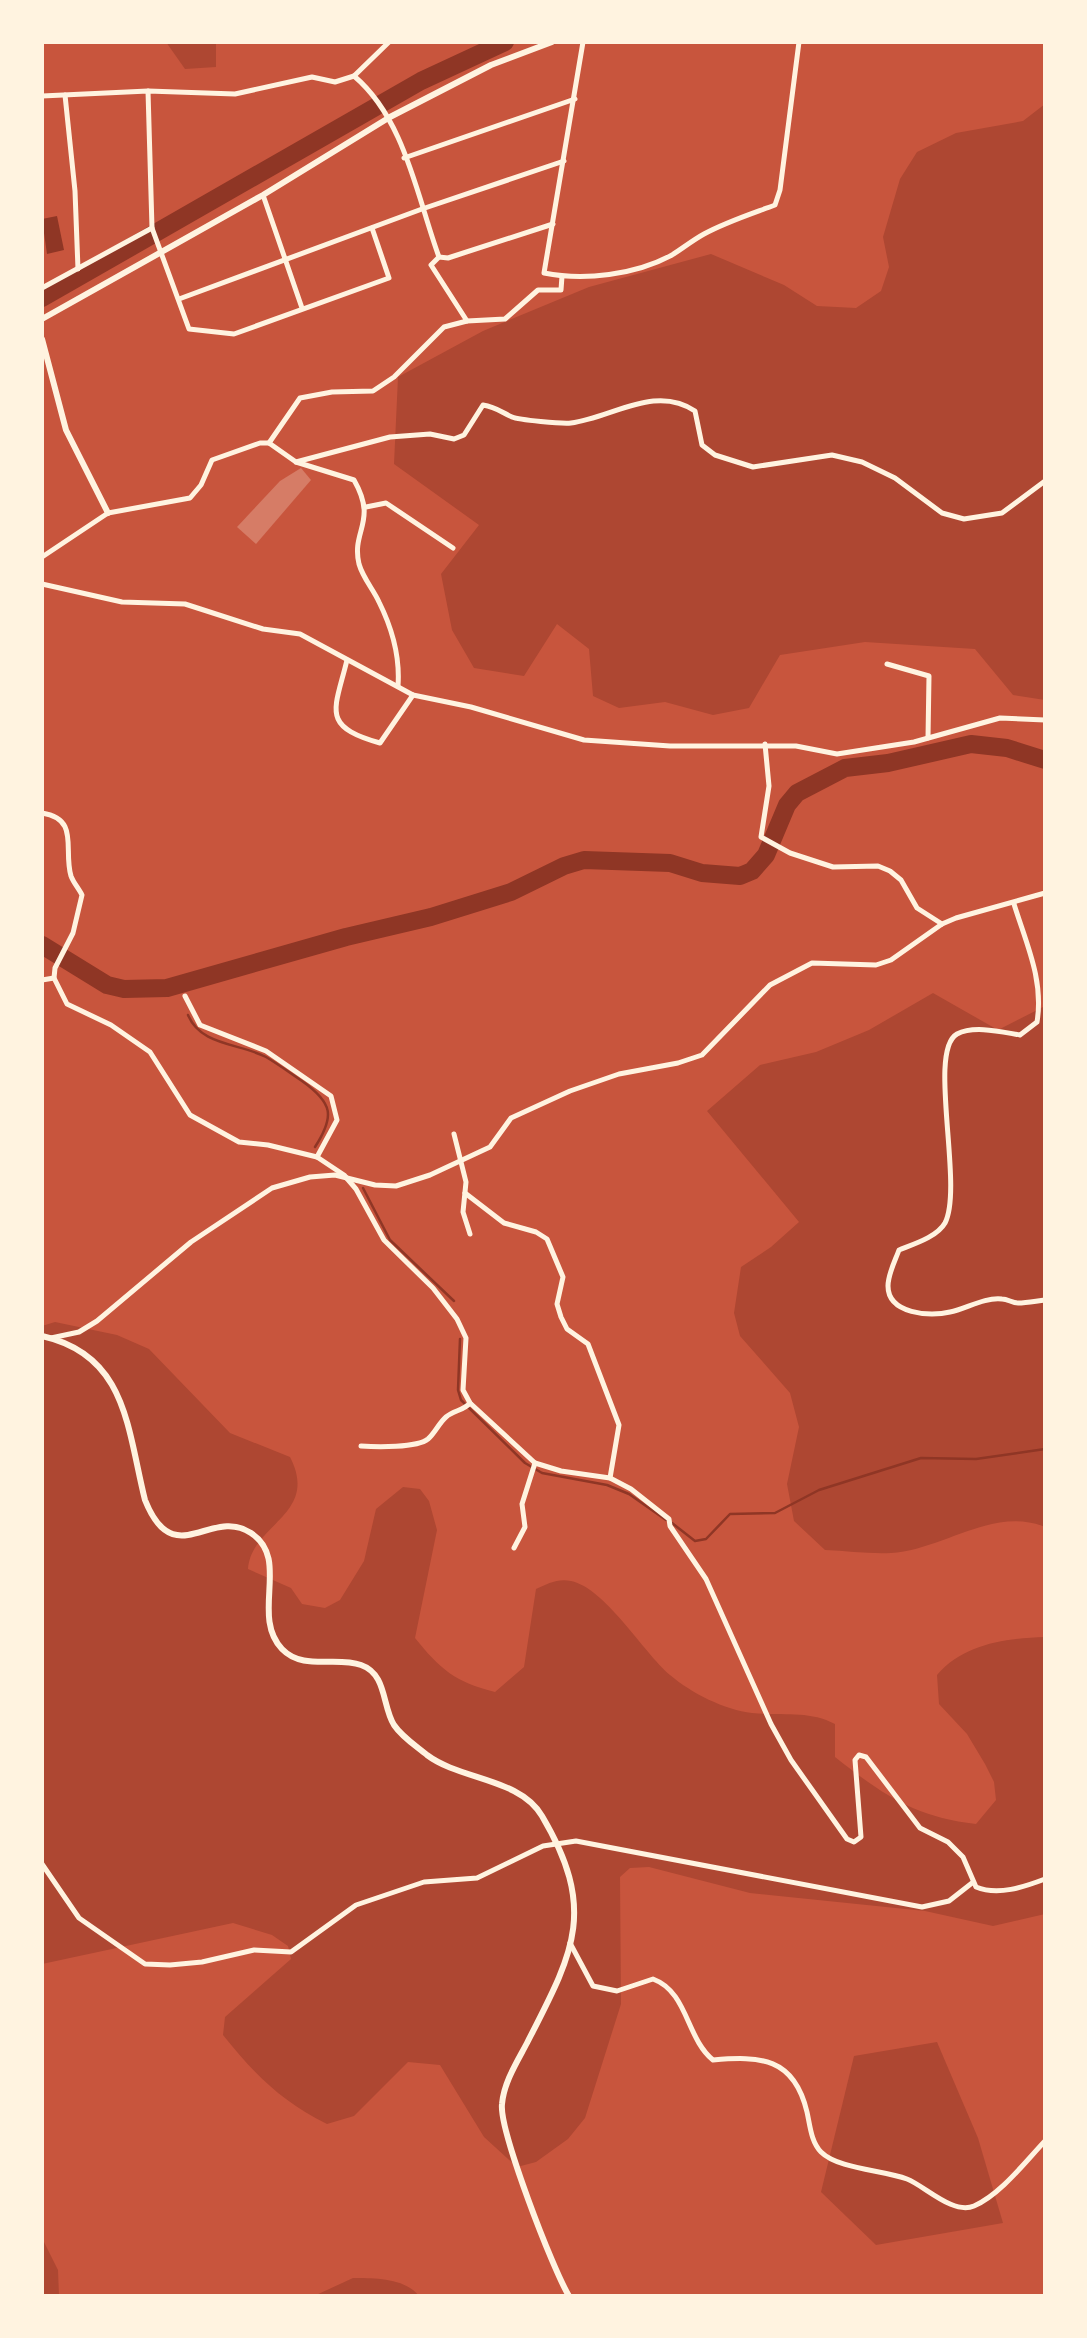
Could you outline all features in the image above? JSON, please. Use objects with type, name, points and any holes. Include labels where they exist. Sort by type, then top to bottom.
[{"type":"street","points":[[42,96],[148,92],[235,94],[301,79],[335,82],[354,76],[389,42]]},
{"type":"street","points":[[42,320],[262,195],[390,117],[491,65],[552,42]]},
{"type":"street","points":[[583,42],[544,273],[562,276],[603,275],[649,264],[670,256],[704,234],[775,205],[780,190],[799,42]]},
{"type":"street","points":[[354,76],[390,117],[439,257]]},
{"type":"street","points":[[148,92],[153,230],[189,329],[234,334],[388,278],[372,228]]},
{"type":"street","points":[[65,95],[75,191],[78,269]]},
{"type":"street","points":[[404,159],[575,99]]},
{"type":"street","points":[[179,299],[422,209],[565,161]]},
{"type":"street","points":[[262,195],[302,308]]},
{"type":"street","points":[[439,257],[448,258],[553,224]]},
{"type":"street","points":[[42,288],[153,230]]},
{"type":"street","points":[[439,257],[431,265],[467,321]]},
{"type":"street","points":[[269,443],[300,398],[332,392],[373,391],[394,377],[444,327],[467,321],[505,319],[538,290],[561,290],[562,276]]},
{"type":"street","points":[[42,339],[66,430],[108,513]]},
{"type":"street","points":[[296,462],[390,438],[430,434],[454,439],[464,435],[483,405],[496,407],[514,418],[571,423],[659,401],[682,403],[695,411],[702,445],[715,455],[753,467],[832,455],[862,462],[895,478],[942,513],[964,519],[1002,513],[1045,481]]},
{"type":"street","points":[[42,557],[108,513],[190,498],[201,485],[212,460],[260,443],[269,443],[296,462],[354,480],[366,508],[359,561],[380,603],[394,643],[399,668],[398,686]]},
{"type":"street","points":[[366,508],[386,503],[453,548]]},
{"type":"street","points":[[42,584],[122,603],[185,604],[263,629],[300,634],[413,695],[471,707],[584,740],[670,746],[765,744],[796,746],[837,754],[928,737],[1000,718],[1045,720]]},
{"type":"street","points":[[347,660],[335,707],[336,718],[343,729],[358,737],[380,743],[413,695]]},
{"type":"street","points":[[887,664],[929,676],[928,737]]},
{"type":"street","points":[[765,744],[769,786],[761,837],[790,853],[834,867],[878,866],[890,871],[901,880],[918,908],[942,924]]},
{"type":"street","points":[[42,813],[59,818],[67,828],[71,876],[82,895],[68,941],[55,968],[54,978],[67,1004],[111,1025],[150,1052],[190,1115],[239,1142],[268,1145],[317,1157],[344,1175],[374,1185],[396,1186],[430,1175],[490,1147],[511,1118],[570,1091],[619,1074],[678,1063],[702,1055],[770,985],[812,962],[876,965],[891,960],[942,924],[1045,893]]},
{"type":"street","points":[[1013,904],[1037,975],[1040,1003],[1037,1022],[1020,1035],[985,1030],[957,1034],[951,1040],[943,1076],[951,1157],[950,1198],[944,1224],[924,1240],[899,1250],[888,1284],[889,1296],[896,1303],[908,1311],[925,1313],[952,1312],[962,1306],[1003,1299],[1016,1304],[1045,1300]]},
{"type":"street","points":[[42,980],[54,978]]},
{"type":"street","points":[[185,996],[200,1026],[266,1051],[331,1096],[337,1120],[317,1157]]},
{"type":"street","points":[[454,1134],[466,1193],[463,1212],[470,1234]]},
{"type":"street","points":[[51,1338],[79,1332],[97,1321],[191,1241],[272,1188],[310,1177],[344,1175]]},
{"type":"street","points":[[344,1175],[356,1189],[384,1240],[433,1288],[457,1319],[466,1338],[463,1390],[468,1406],[534,1466],[610,1478],[631,1489],[669,1518],[670,1526],[706,1579],[778,1736],[847,1839],[854,1842],[862,1837],[855,1760],[859,1755],[866,1758],[920,1828],[948,1842],[963,1857],[972,1883],[983,1890],[994,1891],[1020,1888],[1045,1879]]},
{"type":"street","points":[[466,1193],[504,1223],[536,1232],[547,1239],[563,1277],[557,1304],[561,1317],[567,1329],[588,1344],[619,1424],[610,1478]]},
{"type":"street","points":[[42,1336],[67,1342],[88,1355],[113,1383],[145,1500],[151,1517],[162,1529],[175,1535],[191,1537],[226,1527],[236,1527],[257,1537],[271,1566],[268,1624],[284,1651],[311,1662],[355,1662],[366,1666],[382,1687],[392,1722],[400,1733],[440,1763],[516,1793],[541,1813],[573,1881],[574,1921],[556,1987],[512,2071],[502,2104],[506,2134],[569,2296]]},
{"type":"street","points":[[361,1446],[382,1447],[422,1442],[429,1439],[450,1414],[468,1406]]},
{"type":"street","points":[[514,1548],[525,1527],[522,1504],[534,1466]]},
{"type":"street","points":[[42,1864],[79,1918],[145,1964],[170,1965],[202,1962],[254,1950],[291,1952],[356,1905],[424,1882],[477,1878],[543,1846],[576,1841],[922,1907],[948,1901],[972,1883]]},
{"type":"street","points":[[570,1943],[593,1986],[617,1991],[653,1979],[673,1990],[701,2050],[713,2060],[752,2057],[772,2062],[793,2079],[819,2150],[830,2159],[907,2179],[957,2206],[972,2207],[995,2191],[1045,2141]]},
{"type":"shaded area","points":[[166,42],[216,42],[216,67],[185,69]]},
{"type":"shaded area","points":[[1045,104],[1045,700],[1013,695],[975,649],[865,642],[780,655],[749,708],[713,715],[665,702],[619,708],[593,696],[589,649],[557,624],[524,676],[474,668],[452,630],[441,574],[479,525],[394,464],[398,377],[483,331],[589,287],[711,254],[784,285],[817,306],[856,308],[881,291],[889,267],[883,237],[900,179],[917,152],[956,133],[1023,121]]},
{"type":"shaded area","points":[[57,216],[64,250],[47,254],[42,219]]},
{"type":"shaded area","points":[[933,993],[998,1030],[1045,1006],[1045,1527],[1026,1522],[987,1525],[930,1545],[891,1553],[825,1550],[794,1521],[787,1484],[799,1427],[790,1393],[740,1336],[734,1313],[741,1267],[771,1247],[799,1222],[707,1111],[760,1065],[816,1052],[869,1030]]},
{"type":"shaded area","points":[[55,1322],[117,1335],[149,1349],[230,1433],[290,1457],[297,1477],[297,1493],[291,1506],[260,1541],[252,1554],[248,1569],[291,1588],[302,1604],[325,1608],[340,1600],[364,1561],[376,1509],[403,1487],[420,1489],[429,1501],[437,1530],[415,1638],[449,1673],[481,1688],[495,1692],[524,1667],[536,1589],[548,1583],[571,1581],[597,1595],[659,1665],[688,1688],[709,1700],[742,1711],[805,1715],[835,1724],[835,1757],[868,1782],[900,1802],[934,1816],[976,1824],[996,1800],[994,1782],[967,1734],[939,1704],[937,1675],[959,1656],[986,1645],[1045,1637],[1045,1914],[993,1926],[925,1911],[750,1893],[649,1867],[630,1868],[620,1877],[621,2004],[585,2118],[568,2139],[536,2162],[517,2167],[484,2137],[440,2065],[408,2062],[354,2116],[327,2124],[296,2106],[258,2075],[223,2035],[225,2017],[291,1959],[288,1946],[272,1935],[233,1923],[42,1964],[42,1326]]},
{"type":"shaded area","points":[[937,2042],[978,2138],[1003,2223],[876,2245],[821,2192],[854,2056]]},
{"type":"shaded area","points":[[42,2238],[58,2270],[59,2296],[42,2296]]},
{"type":"shaded area","points":[[353,2278],[398,2282],[419,2296],[314,2296]]},
{"type":"building","points":[[301,468],[311,480],[256,544],[237,527],[280,481]]},
{"type":"waterway","points":[[42,298],[421,81],[505,42]]},
{"type":"waterway","points":[[42,945],[107,985],[124,989],[167,988],[346,937],[431,917],[511,892],[564,866],[584,860],[670,863],[702,873],[740,876],[752,871],[766,855],[787,805],[797,793],[845,768],[888,763],[971,744],[1007,748],[1045,760]]},
{"type":"waterway","points":[[188,1015],[202,1033],[266,1057],[320,1096],[328,1111],[328,1118],[315,1147]]},
{"type":"waterway","points":[[363,1188],[390,1240],[454,1301]]},
{"type":"waterway","points":[[460,1339],[458,1390],[461,1400],[525,1463],[542,1473],[607,1485],[629,1494],[666,1520]]},
{"type":"waterway","points":[[672,1523],[695,1541],[706,1539],[730,1514],[775,1513],[819,1490],[921,1458],[976,1459],[1045,1449]]}]
